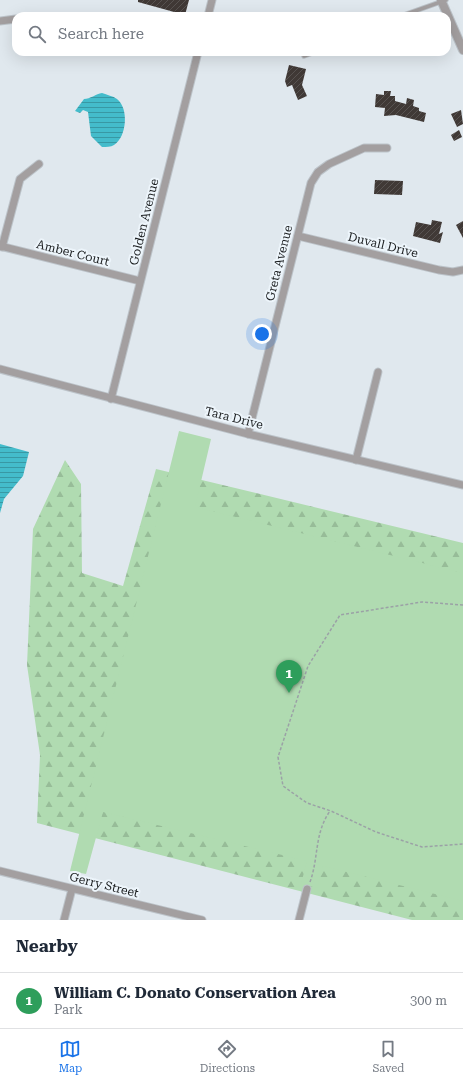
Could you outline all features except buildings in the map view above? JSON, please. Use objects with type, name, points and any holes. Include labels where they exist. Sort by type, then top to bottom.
[{"type":"street","points":[[209,12],[212,0]]},
{"type":"street","points":[[443,1],[447,12]]},
{"type":"street","points":[[0,21],[12,20]]},
{"type":"street","points":[[451,21],[463,50]]},
{"type":"street","name":"Golden Avenue","points":[[111,398],[197,56]]},
{"type":"street","name":"Greta Avenue","points":[[248,434],[311,183],[318,172],[329,164],[364,148],[387,148]]},
{"type":"street","points":[[1,246],[20,179],[39,164]]},
{"type":"street","name":"Duvall Drive","points":[[298,236],[439,270],[453,272],[463,270]]},
{"type":"street","name":"Amber Court","points":[[1,246],[140,281]]},
{"type":"street","name":"Tara Drive","points":[[0,369],[248,434],[463,485]]},
{"type":"street","points":[[356,460],[378,372]]},
{"type":"street","name":"Gerry Street","points":[[0,871],[202,920]]},
{"type":"street","points":[[64,920],[72,888]]},
{"type":"street","points":[[299,920],[306,889]]},
{"type":"lane","points":[[412,12],[443,1]]},
{"type":"path","points":[[463,605],[422,602],[340,615],[308,666],[278,757],[283,786],[307,803],[331,811],[376,832],[422,847],[463,844]]},
{"type":"path","points":[[306,889],[316,858],[317,841],[323,821],[331,811]]},
{"type":"green space","points":[[179,431],[211,439],[195,507],[463,573],[463,901],[323,866],[317,888],[301,884],[307,861],[103,812],[86,874],[70,871]]},
{"type":"green space","points":[[65,460],[81,484],[82,573],[123,586],[156,469],[463,543],[463,920],[412,920],[37,823],[40,755],[27,665],[33,529]]},
{"type":"water","points":[[102,93],[117,99],[121,103],[125,115],[122,136],[114,145],[108,147],[102,147],[91,136],[88,112],[83,110],[80,113],[75,111],[84,99]]},
{"type":"water","points":[[0,444],[29,452],[23,476],[4,499],[0,513]]},
{"type":"place","name":"William C. Donato Conservation Area","points":[[289,693]]}]
